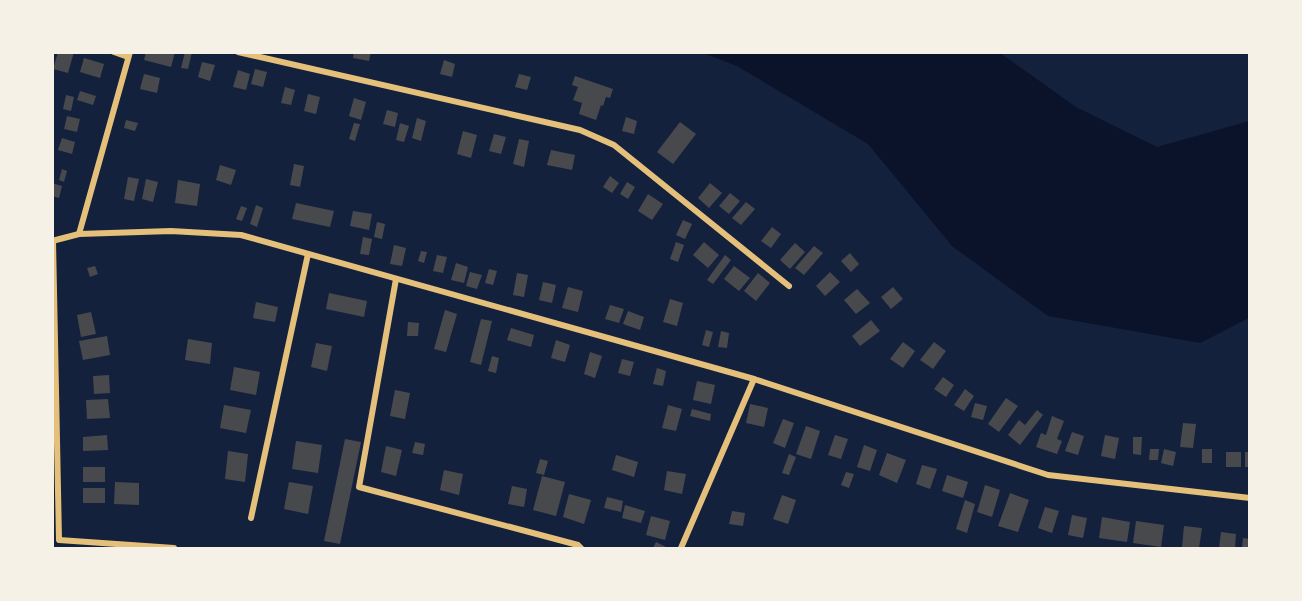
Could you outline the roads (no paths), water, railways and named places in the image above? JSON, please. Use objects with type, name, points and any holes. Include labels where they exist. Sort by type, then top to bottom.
[{"type":"street","points":[[80,234],[129,55],[114,52]]},
{"type":"street","points":[[238,52],[580,130],[614,145],[789,286]]},
{"type":"street","points":[[174,549],[59,540],[53,241],[80,234],[171,231],[241,235],[754,379],[1048,475],[1250,498]]},
{"type":"street","points":[[251,518],[308,254]]},
{"type":"street","points":[[396,279],[359,487],[578,545],[581,549]]},
{"type":"street","points":[[681,549],[754,379]]},
{"type":"water","points":[[703,53],[1000,53],[1076,107],[1157,147],[1249,121],[1249,318],[1200,343],[1048,316],[952,246],[868,144],[737,66]]}]
